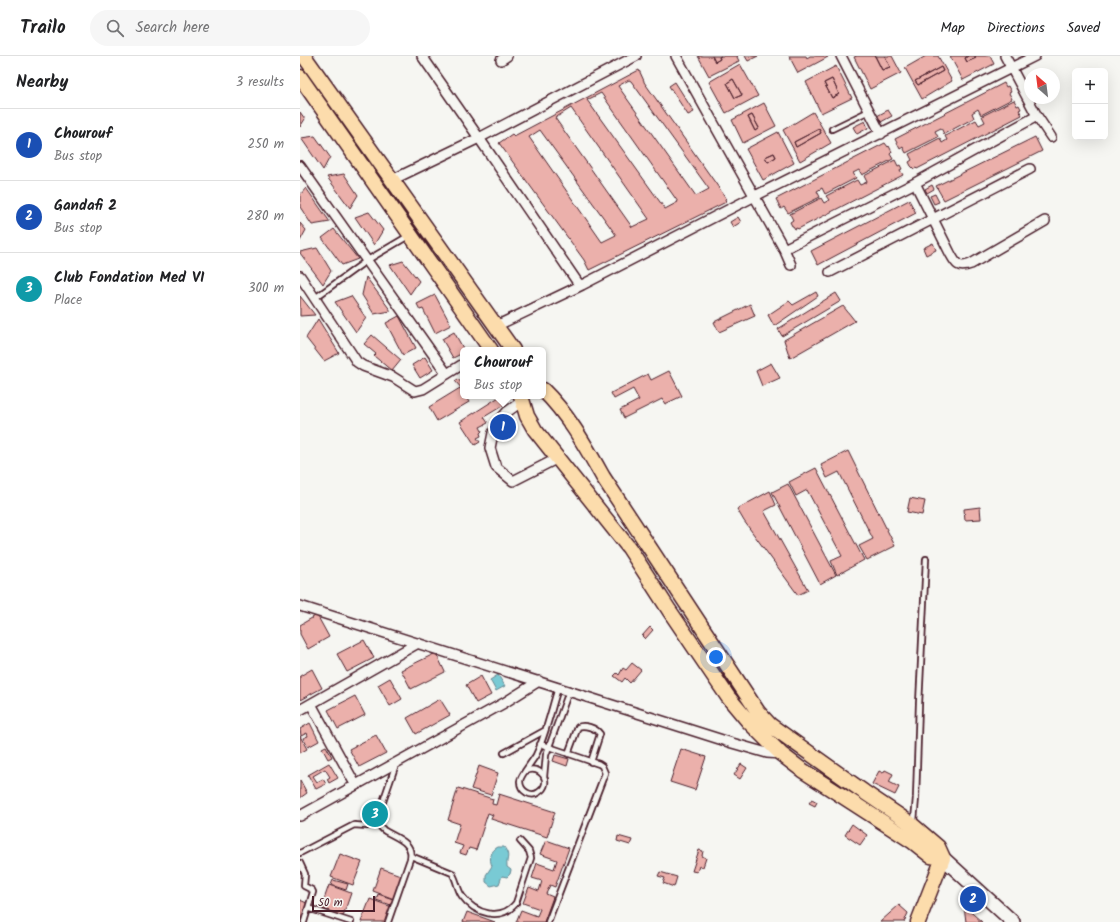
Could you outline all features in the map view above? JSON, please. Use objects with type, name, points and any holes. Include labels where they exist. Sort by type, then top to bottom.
[{"type":"main road","points":[[308,57],[392,180],[511,347]]},
{"type":"main road","points":[[300,77],[411,234],[488,347]]},
{"type":"main road","points":[[534,399],[535,430],[629,548],[728,697],[748,722],[781,754],[802,770],[911,832]]},
{"type":"main road","points":[[536,399],[567,418],[586,446],[598,469],[758,712],[776,729],[858,788],[911,832],[931,856],[943,858],[918,922]]},
{"type":"main road","points":[[580,486],[595,477],[598,469]]},
{"type":"street","points":[[422,56],[578,283],[582,284]]},
{"type":"street","points":[[392,180],[479,138],[636,56]]},
{"type":"street","points":[[676,56],[784,249],[791,265]]},
{"type":"street","points":[[840,56],[881,134]]},
{"type":"street","points":[[1005,56],[1037,116],[1051,137]]},
{"type":"street","points":[[496,326],[1035,56]]},
{"type":"street","points":[[784,249],[915,183],[1037,116]]},
{"type":"street","points":[[300,166],[447,374]]},
{"type":"street","points":[[830,272],[1030,169]]},
{"type":"street","points":[[915,183],[959,266],[964,267],[1045,221]]},
{"type":"street","points":[[300,276],[358,362],[363,366],[393,377],[415,391],[423,389],[460,366]]},
{"type":"street","points":[[532,399],[507,412],[493,432],[490,448],[496,467],[513,481],[558,458]]},
{"type":"street","points":[[300,606],[748,748],[767,753],[781,754]]},
{"type":"street","points":[[300,710],[418,643]]},
{"type":"street","points":[[300,816],[355,784],[504,703],[538,681]]},
{"type":"street","points":[[311,704],[355,784]]},
{"type":"street","points":[[943,858],[1013,922]]},
{"type":"lane","points":[[832,129],[869,111]]},
{"type":"lane","points":[[315,298],[366,260],[411,234]]},
{"type":"lane","points":[[911,832],[914,821],[916,798],[926,559]]},
{"type":"lane","points":[[558,688],[534,759],[521,778],[520,782],[522,790],[529,794],[533,795],[541,792],[545,785],[545,762],[569,691]]},
{"type":"lane","points":[[568,754],[577,729],[580,726],[584,726],[598,731],[600,734],[591,762]]},
{"type":"lane","points":[[504,753],[544,730]]},
{"type":"lane","points":[[540,744],[602,766],[605,773],[548,922]]},
{"type":"lane","points":[[300,853],[354,825],[368,826],[376,822],[397,762]]},
{"type":"lane","points":[[526,771],[538,770],[544,777]]},
{"type":"lane","points":[[376,822],[384,830],[406,843],[410,850],[411,856],[388,922]]},
{"type":"lane","points":[[411,856],[452,873],[458,890],[472,907],[486,913],[502,914],[512,909],[516,903],[531,858],[529,851],[520,841]]},
{"type":"lane","points":[[300,863],[305,874],[304,886],[313,892],[304,922]]},
{"type":"lane","points":[[308,908],[351,922]]},
{"type":"water","points":[[498,675],[505,686],[496,691],[490,680]]},
{"type":"water","points":[[498,847],[504,847],[506,850],[508,855],[507,867],[511,870],[507,877],[502,876],[499,884],[491,886],[486,882],[486,875],[492,866],[490,858],[492,853]]},
{"type":"building","points":[[698,56],[712,56],[715,62],[720,59],[719,57],[721,56],[738,56],[739,61],[709,76]]},
{"type":"building","points":[[712,56],[721,56],[719,57],[720,59],[715,62]]},
{"type":"building","points":[[745,56],[758,56],[748,61]]},
{"type":"building","points":[[789,56],[806,56],[807,58],[810,56],[828,57],[798,73]]},
{"type":"building","points":[[875,56],[882,70],[890,67],[885,56],[892,56],[901,73],[870,89],[854,57]]},
{"type":"building","points":[[875,56],[885,56],[890,67],[882,70]]},
{"type":"building","points":[[926,56],[938,56],[952,81],[922,99],[905,68]],"holes":[[[941,67],[943,71],[918,85],[915,81]]]},
{"type":"building","points":[[950,56],[968,56],[965,58],[967,62],[976,58],[975,56],[990,56],[994,64],[963,80]]},
{"type":"building","points":[[968,56],[975,56],[976,58],[967,62],[965,58]]},
{"type":"building","points":[[740,64],[758,96],[726,113],[709,82]],"holes":[[[733,79],[742,95],[735,98],[727,83]]]},
{"type":"building","points":[[836,66],[852,98],[821,113],[806,82]],"holes":[[[832,79],[839,94],[832,98],[824,83]]]},
{"type":"building","points":[[941,67],[943,71],[918,85],[915,81]]},
{"type":"building","points":[[639,70],[644,82],[726,198],[726,202],[589,270],[584,260],[499,143],[512,134],[514,136]],"holes":[[[629,80],[631,81],[709,189],[696,196],[618,86]],[[601,93],[678,202],[665,209],[587,100]],[[571,108],[649,219],[632,227],[555,118]],[[540,130],[616,235],[602,242],[529,137]]]},
{"type":"building","points":[[733,79],[742,95],[735,98],[727,83]]},
{"type":"building","points":[[832,79],[839,94],[832,98],[824,83]]},
{"type":"building","points":[[675,82],[694,112],[688,115],[669,86]]},
{"type":"building","points":[[1004,83],[1006,87],[1008,86],[1011,92],[1009,93],[1012,99],[981,115],[978,109],[972,113],[974,118],[944,134],[941,128],[935,131],[938,137],[906,153],[903,147],[900,149],[895,139]]},
{"type":"building","points":[[1014,100],[1017,106],[1019,105],[1021,109],[1019,110],[1022,115],[917,169],[914,169],[911,166],[909,162],[912,160],[909,154],[940,138],[942,143],[947,140],[945,136],[976,120],[979,125],[985,122],[982,116]]},
{"type":"building","points":[[764,103],[776,126],[743,143],[732,120]],"holes":[[[752,115],[759,128],[755,131],[748,117]]]},
{"type":"building","points":[[888,110],[892,116],[881,122],[877,116]]},
{"type":"building","points":[[300,112],[305,119],[300,127]]},
{"type":"building","points":[[813,112],[831,143],[800,161],[783,130]],"holes":[[[819,129],[821,133],[796,147],[794,142]]]},
{"type":"building","points":[[752,115],[759,128],[755,131],[748,117]]},
{"type":"building","points":[[865,121],[868,128],[857,134],[853,127]]},
{"type":"building","points":[[819,129],[821,133],[796,147],[794,142]]},
{"type":"building","points":[[778,132],[794,163],[763,180],[746,149]],"holes":[[[774,153],[776,157],[768,162],[765,157]]]},
{"type":"building","points":[[315,136],[330,157],[323,170],[301,138]]},
{"type":"building","points":[[1035,137],[1042,151],[944,200],[936,186]]},
{"type":"building","points":[[885,143],[888,147],[889,146],[892,152],[890,154],[893,159],[862,175],[859,170],[853,173],[856,178],[825,194],[822,188],[817,191],[820,197],[788,213],[784,207],[781,209],[776,199]]},
{"type":"building","points":[[774,153],[776,157],[768,162],[765,157]]},
{"type":"building","points":[[895,160],[898,166],[900,165],[902,169],[900,170],[903,175],[798,229],[795,229],[792,226],[790,222],[793,220],[790,214],[821,198],[824,203],[829,200],[826,196],[857,180],[860,185],[867,182],[864,176]]},
{"type":"building","points":[[344,174],[358,195],[350,208],[327,177]]},
{"type":"building","points":[[932,185],[934,189],[927,193],[925,189]]},
{"type":"building","points":[[306,188],[330,222],[312,225],[300,207],[300,195]]},
{"type":"building","points":[[935,194],[939,202],[934,204],[930,196]]},
{"type":"building","points":[[909,200],[916,213],[818,265],[811,251]]},
{"type":"building","points":[[369,212],[383,230],[374,245],[355,217]]},
{"type":"building","points":[[738,217],[741,222],[733,227],[730,222]]},
{"type":"building","points":[[300,223],[306,230],[300,241]]},
{"type":"building","points":[[334,229],[358,259],[342,265],[322,238]]},
{"type":"building","points":[[933,243],[936,250],[926,255],[923,248]]},
{"type":"building","points":[[317,248],[331,271],[323,284],[300,253]]},
{"type":"building","points":[[403,261],[419,281],[410,294],[390,265]]},
{"type":"building","points":[[366,277],[391,311],[374,314],[362,295]]},
{"type":"building","points":[[816,292],[818,296],[774,326],[768,315],[789,301],[793,305]]},
{"type":"building","points":[[836,293],[841,301],[782,336],[778,329]]},
{"type":"building","points":[[435,295],[451,325],[435,333],[423,309],[420,310],[417,304]]},
{"type":"building","points":[[300,296],[315,315],[300,316]]},
{"type":"building","points":[[351,296],[366,318],[356,332],[335,302]]},
{"type":"building","points":[[750,304],[755,316],[719,332],[714,322]]},
{"type":"building","points":[[843,306],[855,321],[790,358],[784,340]]},
{"type":"building","points":[[399,316],[416,348],[403,355],[386,323]]},
{"type":"building","points":[[318,319],[339,353],[324,361],[306,338]]},
{"type":"building","points":[[454,332],[462,347],[460,347],[460,354],[453,358],[442,339]]},
{"type":"building","points":[[372,335],[401,360],[392,371],[374,356],[376,354],[364,344]]},
{"type":"building","points":[[425,357],[433,370],[420,378],[412,365]]},
{"type":"building","points":[[771,363],[780,378],[762,386],[756,371]]},
{"type":"building","points":[[669,371],[682,396],[665,404],[662,399],[624,418],[620,410],[639,400],[633,389],[614,399],[611,393],[648,374],[651,380]]},
{"type":"building","points":[[458,379],[460,381],[460,387],[455,381]]},
{"type":"building","points":[[460,388],[460,399],[467,399],[469,402],[437,421],[429,407]]},
{"type":"building","points":[[496,399],[500,399],[504,405],[484,417],[488,423],[480,427],[482,431],[480,433],[481,436],[477,438],[480,442],[475,445],[460,422]]},
{"type":"building","points":[[848,451],[895,546],[867,560],[859,546],[873,539],[839,472],[827,478],[821,465]]},
{"type":"building","points":[[816,468],[864,560],[837,575],[831,561],[842,556],[807,490],[796,496],[789,482]]},
{"type":"building","points":[[788,484],[836,575],[820,584],[772,492]]},
{"type":"building","points":[[770,491],[776,505],[764,511],[808,590],[798,595],[744,521],[737,509]]},
{"type":"building","points":[[910,498],[925,501],[922,515],[907,512]]},
{"type":"building","points":[[980,507],[981,519],[965,520],[964,509]]},
{"type":"building","points":[[317,615],[329,637],[308,649],[300,634],[300,625]]},
{"type":"building","points":[[650,627],[653,630],[645,639],[642,636]]},
{"type":"building","points":[[364,640],[374,658],[347,672],[337,654]]},
{"type":"building","points":[[436,653],[445,672],[411,689],[401,670]]},
{"type":"building","points":[[632,663],[641,670],[630,683],[625,678],[622,682],[614,676],[617,673],[619,675],[623,668],[626,670]]},
{"type":"building","points":[[312,669],[322,688],[300,700],[300,676]]},
{"type":"building","points":[[481,676],[491,695],[476,703],[466,685]]},
{"type":"building","points":[[390,678],[402,699],[390,706],[378,685]]},
{"type":"building","points":[[355,696],[365,715],[338,729],[328,710]]},
{"type":"building","points":[[440,699],[450,715],[416,734],[407,718]]},
{"type":"building","points":[[310,723],[319,741],[308,747],[303,738],[308,736],[307,733],[301,736],[300,729]]},
{"type":"building","points":[[376,735],[386,753],[359,767],[349,749]]},
{"type":"building","points":[[300,736],[307,749],[300,753]]},
{"type":"building","points":[[326,746],[332,757],[328,759],[322,748]]},
{"type":"building","points":[[681,749],[706,757],[695,790],[670,782]]},
{"type":"building","points":[[555,755],[569,759],[567,766],[553,761]]},
{"type":"building","points":[[329,763],[338,778],[329,783],[327,779],[330,777],[325,769],[313,776],[317,782],[323,779],[326,784],[316,789],[308,775]]},
{"type":"building","points":[[741,764],[747,768],[740,779],[734,775]]},
{"type":"building","points":[[479,766],[498,773],[491,795],[471,789]]},
{"type":"building","points":[[885,770],[893,774],[889,782],[899,787],[895,795],[872,784],[879,771],[883,773]]},
{"type":"building","points":[[300,780],[307,793],[300,798]]},
{"type":"building","points":[[458,788],[493,799],[492,804],[496,805],[499,794],[555,812],[547,837],[491,819],[493,815],[488,813],[476,850],[469,848],[466,855],[460,853],[463,846],[454,843],[460,824],[448,820]]},
{"type":"building","points":[[812,799],[817,802],[815,806],[809,803]]},
{"type":"building","points":[[852,824],[867,835],[860,845],[845,835]]},
{"type":"building","points":[[618,836],[632,840],[630,845],[617,841]]},
{"type":"building","points":[[546,840],[569,848],[555,887],[550,885],[546,894],[553,897],[544,922],[516,922],[521,910],[537,916],[540,909],[523,903],[529,887],[539,891],[542,881],[532,878],[537,863],[554,869],[557,860],[540,854]]},
{"type":"building","points":[[699,850],[703,851],[702,856],[706,858],[703,867],[699,866],[697,872],[692,871]]},
{"type":"building","points":[[340,854],[362,862],[353,885],[331,877]]},
{"type":"building","points":[[381,868],[403,876],[394,899],[373,891]]},
{"type":"building","points":[[660,872],[677,877],[674,887],[663,883],[665,878],[658,876]]},
{"type":"building","points":[[333,880],[348,884],[346,890],[331,885]]},
{"type":"building","points":[[329,885],[351,893],[343,916],[321,908]]},
{"type":"building","points":[[378,894],[393,899],[391,905],[376,900]]},
{"type":"building","points":[[370,899],[392,907],[386,922],[361,922]]},
{"type":"building","points":[[300,900],[309,904],[302,922],[300,922]]},
{"type":"building","points":[[899,905],[908,913],[904,922],[880,922]]},
{"type":"building","points":[[964,906],[982,922],[966,922]]},
{"type":"building","points":[[467,912],[495,922],[463,922]]},
{"type":"place","name":"Chourouf","points":[[503,427]]},
{"type":"place","name":"Club Fondation Med VI","points":[[375,814]]},
{"type":"place","name":"Gandafi 2","points":[[973,899]]}]
